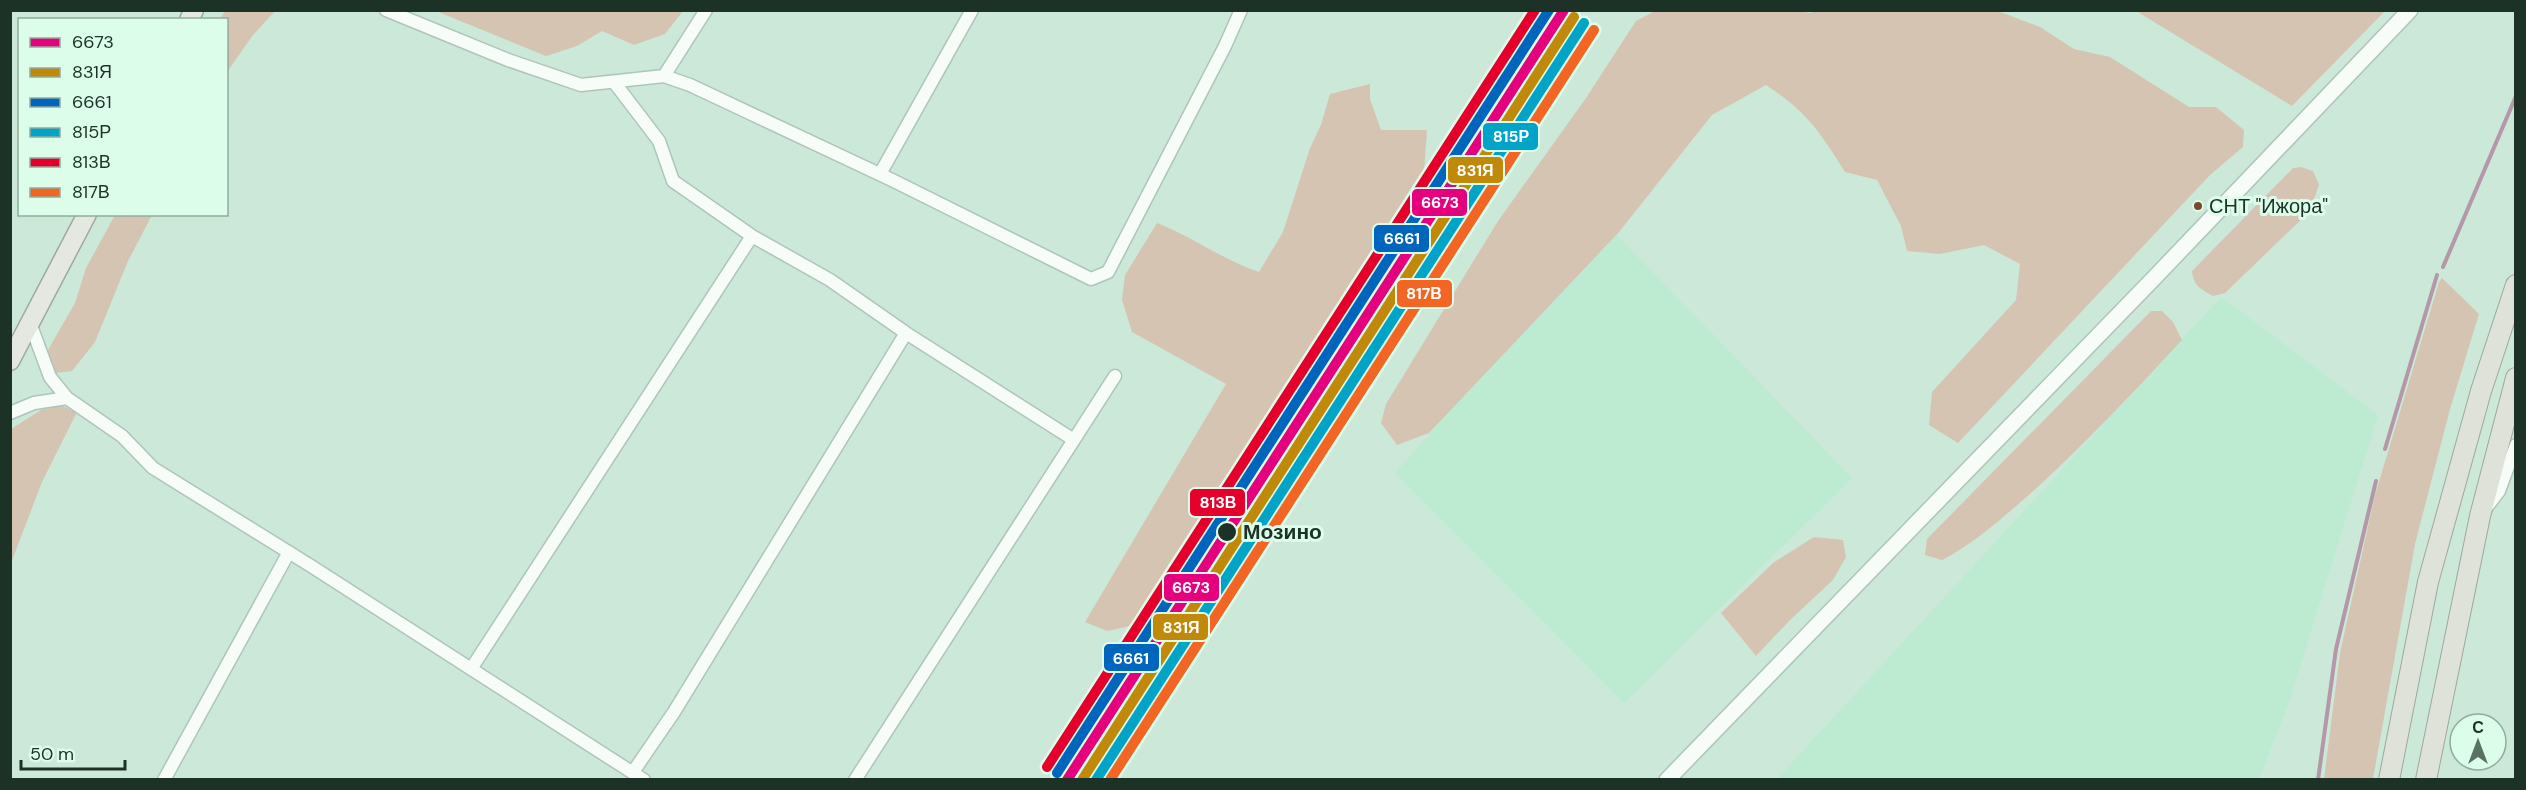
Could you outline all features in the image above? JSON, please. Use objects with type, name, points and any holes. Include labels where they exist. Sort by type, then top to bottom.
[{"type":"highway","points":[[2389,780],[2428,582],[2481,391],[2516,285]]},
{"type":"highway","points":[[2426,780],[2480,516],[2516,378]]},
{"type":"main road","points":[[11,357],[86,216]]},
{"type":"street","points":[[386,10],[508,60],[581,85],[664,76],[690,85],[880,174],[1090,279],[1108,272],[1225,46],[1241,10]]},
{"type":"street","points":[[664,76],[706,10]]},
{"type":"street","points":[[880,174],[972,10]]},
{"type":"street","points":[[1667,780],[2410,10]]},
{"type":"street","points":[[614,82],[659,141],[673,181],[752,236],[830,280],[906,333],[1074,440]]},
{"type":"street","points":[[471,669],[752,236]]},
{"type":"street","points":[[30,323],[50,377],[67,398],[122,435],[153,468],[289,552],[644,780]]},
{"type":"street","points":[[633,772],[674,712],[906,333]]},
{"type":"street","points":[[855,780],[1115,376]]},
{"type":"street","points":[[10,413],[34,403],[67,398]]},
{"type":"street","points":[[2480,516],[2499,491],[2516,446]]},
{"type":"street","points":[[164,780],[289,552]]},
{"type":"shaded area","points":[[1791,10],[1811,13],[1813,10],[1998,11],[2040,27],[2074,49],[2110,57],[2189,107],[2216,107],[2244,130],[2243,147],[2210,175],[1958,443],[1929,425],[1932,392],[2016,300],[2020,264],[1984,245],[1940,254],[1907,251],[1901,226],[1877,180],[1845,172],[1812,124],[1792,104],[1766,85],[1712,115],[1619,232],[1429,433],[1397,445],[1381,423],[1386,404],[1498,221],[1586,98],[1636,21],[1655,11]]},
{"type":"shaded area","points":[[225,11],[275,11],[253,35],[228,71],[228,18],[221,18]]},
{"type":"shaded area","points":[[436,11],[683,11],[665,34],[634,45],[602,31],[577,46],[546,56]]},
{"type":"shaded area","points":[[2136,11],[2385,11],[2292,106]]},
{"type":"shaded area","points":[[1370,84],[1370,99],[1381,130],[1427,130],[1424,171],[1254,455],[1130,626],[1107,631],[1085,622],[1226,384],[1132,332],[1122,300],[1125,275],[1157,223],[1259,272],[1283,232],[1330,94]]},
{"type":"shaded area","points":[[2301,167],[2313,171],[2319,185],[2309,212],[2225,293],[2213,296],[2201,289],[2194,280],[2192,271],[2293,168]]},
{"type":"shaded area","points":[[114,216],[151,216],[128,261],[95,342],[72,371],[56,373],[47,360],[48,350],[75,303],[86,268]]},
{"type":"shaded area","points":[[1611,229],[1852,478],[1624,703],[1395,473]]},
{"type":"shaded area","points":[[2442,278],[2479,314],[2450,409],[2415,544],[2373,779],[2324,779],[2340,653],[2375,495]]},
{"type":"shaded area","points":[[2221,297],[2378,415],[2290,699],[2259,779],[1776,780]]},
{"type":"shaded area","points":[[2151,311],[2162,311],[2173,322],[2182,340],[2069,457],[1999,521],[1966,546],[1942,560],[1925,555],[1927,539]]},
{"type":"shaded area","points":[[60,405],[77,412],[42,482],[11,563],[11,429],[41,410]]},
{"type":"shaded area","points":[[1814,537],[1843,540],[1846,557],[1833,580],[1756,656],[1721,613],[1773,563]]},
{"type":"waterway","points":[[2443,267],[2516,96]]},
{"type":"waterway","points":[[2385,449],[2437,275]]},
{"type":"waterway","points":[[2318,780],[2336,649],[2376,481]]},
{"type":"transit line","name":"813В","points":[[1047,767],[1535,10]]},
{"type":"transit line","name":"6661","points":[[1057,773],[1549,10]]},
{"type":"transit line","name":"6673","points":[[1067,780],[1564,10]]},
{"type":"transit line","name":"831Я","points":[[1082,780],[1574,17]]},
{"type":"transit line","name":"815Р","points":[[1096,780],[1584,23]]},
{"type":"transit line","name":"817В","points":[[1110,780],[1594,30]]},
{"type":"place","name":"СНТ \"Ижора\"","points":[[2198,206]]},
{"type":"place","name":"Мозино","points":[[1227,532]]}]
